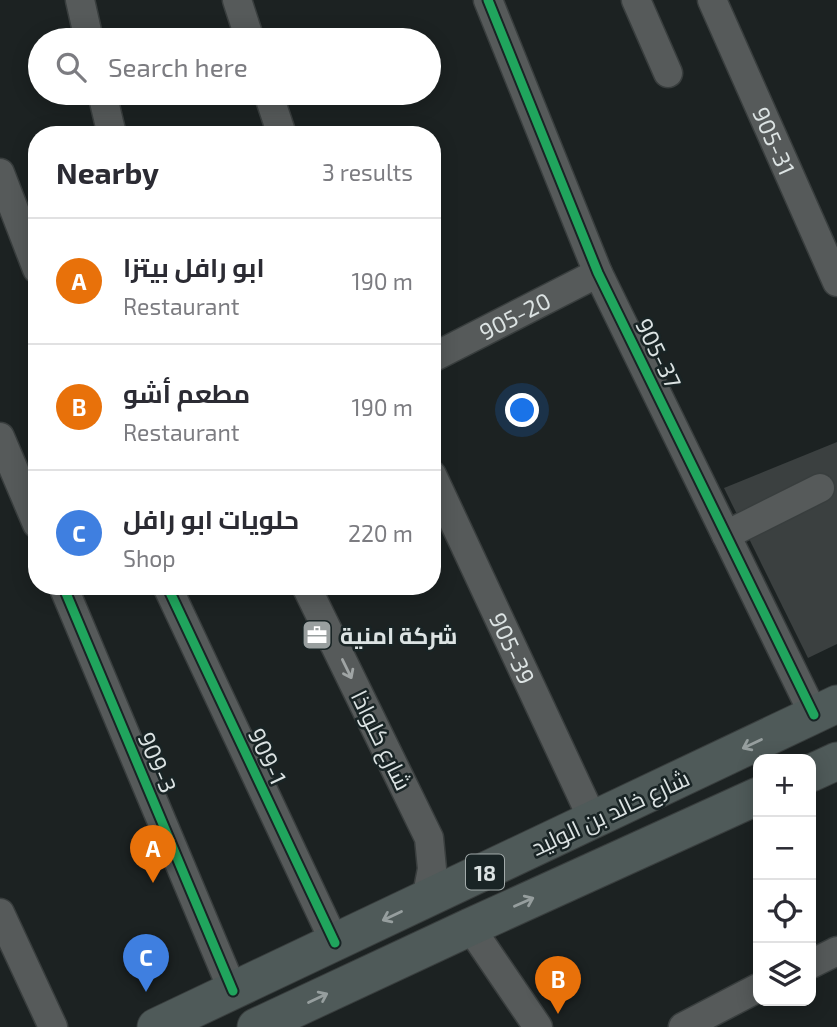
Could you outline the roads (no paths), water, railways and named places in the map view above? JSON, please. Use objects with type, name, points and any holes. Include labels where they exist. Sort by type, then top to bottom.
[{"type":"main road","name":"شارع خالد بن الوليد","points":[[156,1027],[826,710]]},
{"type":"main road","name":"شارع خالد بن الوليد","points":[[256,1027],[753,798]]},
{"type":"street","points":[[80,0],[86,28]]},
{"type":"street","points":[[237,0],[246,28]]},
{"type":"street","name":"905-37","points":[[488,0],[598,273],[726,535],[826,710]]},
{"type":"street","points":[[636,0],[668,74]]},
{"type":"street","name":"905-31","points":[[712,0],[837,282]]},
{"type":"street","points":[[105,105],[110,126]]},
{"type":"street","points":[[272,105],[279,126]]},
{"type":"street","points":[[0,173],[28,246]]},
{"type":"street","name":"905-20","points":[[441,353],[598,273]]},
{"type":"street","points":[[0,437],[28,503]]},
{"type":"street","points":[[726,535],[820,488]]},
{"type":"street","name":"905-39","points":[[441,494],[593,820]]},
{"type":"street","name":"909-3","points":[[67,595],[233,990]]},
{"type":"street","name":"909-1","points":[[171,595],[335,943]]},
{"type":"street","name":"شارع كلواذا","points":[[310,595],[426,830],[432,853],[426,900]]},
{"type":"street","points":[[0,913],[53,1027]]},
{"type":"street","points":[[470,927],[537,1027]]},
{"type":"street","points":[[683,1027],[753,991]]},
{"type":"place","name":"شركة امنية","points":[[317,635]]},
{"type":"place","name":"ابو رافل بيتزا","points":[[153,883]]},
{"type":"place","name":"حلويات ابو رافل","points":[[146,992]]},
{"type":"place","name":"مطعم أشو","points":[[558,1014]]}]
